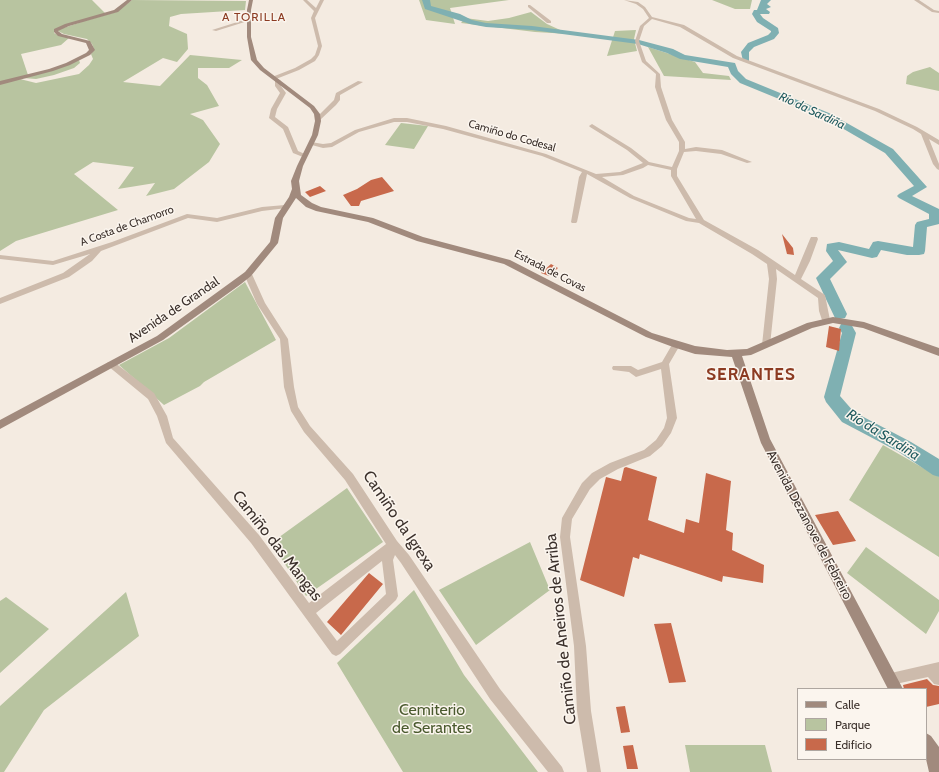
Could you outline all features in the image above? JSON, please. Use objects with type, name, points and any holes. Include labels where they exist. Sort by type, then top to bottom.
[{"type":"main road","points":[[0,83],[51,70],[68,64],[88,54],[92,50],[88,42],[60,35],[56,32],[56,30],[67,25],[116,11],[130,0]]},
{"type":"main road","points":[[251,0],[249,10],[249,38],[254,60],[276,80],[312,107],[317,114],[318,119],[316,135],[296,178],[298,204]]},
{"type":"main road","name":"Avenida de Grandal","points":[[0,425],[160,338],[248,274],[274,243],[279,218],[298,204],[293,197],[296,189]]},
{"type":"main road","name":"Estrada de Covas","points":[[298,204],[370,220],[420,239],[508,262],[635,329],[676,345],[713,353],[736,354],[748,352],[766,345],[810,325],[826,320],[840,320],[864,325],[939,352]]},
{"type":"main road","name":"Avenida Dezanove de Febreiro","points":[[736,354],[765,440],[894,684]]},
{"type":"main road","points":[[932,750],[937,772]]},
{"type":"street","points":[[305,0],[317,10]]},
{"type":"street","points":[[305,156],[296,152],[286,128],[272,118],[274,109],[283,93],[276,80],[313,60],[317,55],[320,46],[313,18],[322,0]]},
{"type":"street","points":[[626,0],[637,3],[644,8],[652,18],[682,26],[735,57],[790,79],[823,89],[870,107],[939,143]]},
{"type":"street","points":[[916,0],[933,11],[939,12]]},
{"type":"street","points":[[529,6],[549,22]]},
{"type":"street","points":[[652,18],[642,26],[637,41],[644,62],[658,74],[658,87],[664,107],[669,120],[682,142],[682,151],[674,169],[674,176],[701,221],[759,254],[771,264],[822,298],[823,312],[826,320]]},
{"type":"street","points":[[214,30],[249,20]]},
{"type":"street","points":[[318,119],[323,116],[334,104],[337,100],[338,94],[360,82]]},
{"type":"street","name":"Camiño do Codesal","points":[[311,144],[328,146],[357,132],[394,120],[407,120],[444,127],[544,155],[585,171],[632,197],[688,220],[701,221]]},
{"type":"street","points":[[592,126],[629,149],[647,163],[674,169]]},
{"type":"street","points":[[924,134],[939,168]]},
{"type":"street","points":[[682,151],[696,150],[722,152],[749,162]]},
{"type":"street","points":[[594,176],[621,174],[641,167],[647,163]]},
{"type":"street","points":[[574,222],[582,177],[585,171]]},
{"type":"street","name":"A Costa de Chamorro","points":[[0,257],[53,263],[98,250],[187,216],[204,220],[217,220],[262,209],[298,204]]},
{"type":"street","points":[[797,280],[814,239]]},
{"type":"street","points":[[0,301],[66,275],[89,259],[98,250]]},
{"type":"street","points":[[766,345],[773,278],[771,264]]},
{"type":"street","name":"Camiño da Igrexa","points":[[248,274],[261,304],[284,340],[289,387],[294,408],[307,429],[349,477],[393,545],[405,559],[495,694],[557,772]]},
{"type":"street","points":[[616,368],[631,369],[636,374],[665,364],[676,345]]},
{"type":"street","name":"Camiño das Mangas","points":[[111,364],[151,396],[162,416],[169,440],[255,539],[336,650],[392,596],[387,560],[393,545]]},
{"type":"street","name":"Camiño de Aneiros de Arriba","points":[[594,772],[584,711],[580,646],[565,537],[567,518],[586,486],[596,476],[614,466],[647,453],[659,443],[668,430],[672,418],[665,364]]},
{"type":"street","points":[[308,612],[393,545]]},
{"type":"street","points":[[894,684],[936,673]]},
{"type":"green space","points":[[0,0],[92,0],[106,14],[54,31],[54,33],[58,35],[69,38],[61,45],[21,54],[28,75],[0,82]]},
{"type":"green space","points":[[132,0],[246,1],[245,10],[181,14],[170,17],[169,26],[187,34],[188,49],[177,62],[163,58],[123,82],[160,86],[190,55],[242,60],[229,68],[198,68],[198,78],[207,85],[219,106],[190,114],[203,120],[220,144],[209,162],[174,189],[146,196],[155,183],[118,189],[134,167],[93,162],[74,174],[118,210],[16,241],[0,251],[0,84],[20,79],[36,83],[79,74],[93,59],[91,54],[94,49],[92,44],[87,39],[64,34],[58,31],[60,28],[116,12]]},
{"type":"green space","points":[[419,0],[509,0],[450,8],[455,24],[426,20]]},
{"type":"green space","points":[[712,0],[752,0],[750,9],[735,9]]},
{"type":"green space","points":[[531,12],[547,24],[569,34],[535,32],[461,23],[465,18],[488,21],[509,18]]},
{"type":"green space","points":[[636,30],[634,39],[637,51],[607,56],[615,31]]},
{"type":"green space","points":[[648,47],[695,62],[703,73],[729,76],[731,80],[664,76]]},
{"type":"green space","points":[[79,60],[80,63],[74,68],[54,75],[36,79],[23,78]]},
{"type":"green space","points":[[930,67],[939,73],[939,91],[906,84],[907,76],[913,72]]},
{"type":"green space","points":[[401,123],[428,126],[414,149],[385,145]]},
{"type":"green space","points":[[245,282],[276,340],[204,382],[200,386],[164,405],[119,365],[169,338]]},
{"type":"green space","points":[[883,445],[939,477],[939,557],[849,500]]},
{"type":"green space","points":[[347,488],[383,542],[306,596],[271,543]]},
{"type":"green space","points":[[530,542],[550,590],[476,645],[439,590]]},
{"type":"green space","points":[[866,547],[939,600],[939,611],[926,634],[847,573]]},
{"type":"green space","name":"Cemiterio de Serantes","points":[[414,590],[464,675],[538,772],[403,772],[337,663]]},
{"type":"green space","points":[[126,592],[139,636],[44,710],[4,772],[0,772],[0,706]]},
{"type":"green space","points":[[6,597],[49,629],[0,673],[0,601]]},
{"type":"green space","points":[[685,745],[765,745],[772,772],[690,772]]},
{"type":"building","points":[[382,177],[394,191],[361,201],[359,206],[351,206],[343,195],[357,189],[371,180]]},
{"type":"building","points":[[320,186],[326,191],[310,197],[305,192]]},
{"type":"building","points":[[782,234],[793,248],[794,255],[787,254]]},
{"type":"building","points":[[551,264],[558,268],[549,276],[541,273]]},
{"type":"building","points":[[829,326],[841,329],[839,351],[826,347]]},
{"type":"building","points":[[626,467],[657,477],[648,520],[684,533],[686,519],[699,523],[706,473],[731,481],[726,530],[733,533],[732,550],[764,565],[763,583],[723,576],[722,582],[640,554],[639,559],[633,557],[624,597],[580,580],[606,477],[621,481],[624,468]]},
{"type":"building","points":[[838,511],[856,541],[833,545],[815,515]]},
{"type":"building","points":[[369,573],[383,584],[341,635],[327,622]]},
{"type":"building","points":[[671,623],[686,682],[669,683],[654,624]]},
{"type":"building","points":[[927,679],[933,685],[939,686],[939,704],[927,707],[927,688],[904,688],[903,685]]},
{"type":"building","points":[[625,706],[630,732],[621,733],[616,707]]},
{"type":"building","points":[[633,745],[638,769],[627,769],[623,746]]},
{"type":"waterway","name":"Río da Sardiña","points":[[426,0],[428,7],[457,16],[470,22],[486,25],[532,28],[639,42],[670,51],[683,57],[732,65],[734,72],[743,81],[826,115],[889,151],[921,187],[903,196],[935,212],[935,221],[921,225],[919,251],[907,251],[878,245],[872,254],[839,246],[832,247],[832,251],[840,262],[823,278],[840,314]]},
{"type":"waterway","points":[[746,59],[745,52],[751,45],[771,37],[775,33],[775,30],[760,20],[756,14],[757,12],[766,12],[760,9],[761,6],[767,7],[763,5],[763,2],[767,0]]},
{"type":"waterway","name":"Río da Sardiña","points":[[846,328],[849,333],[832,397],[848,417],[905,447],[939,469]]},
{"type":"district","name":"A TORILLA","points":[[254,17]]},
{"type":"district","name":"SERANTES","points":[[751,375]]}]
